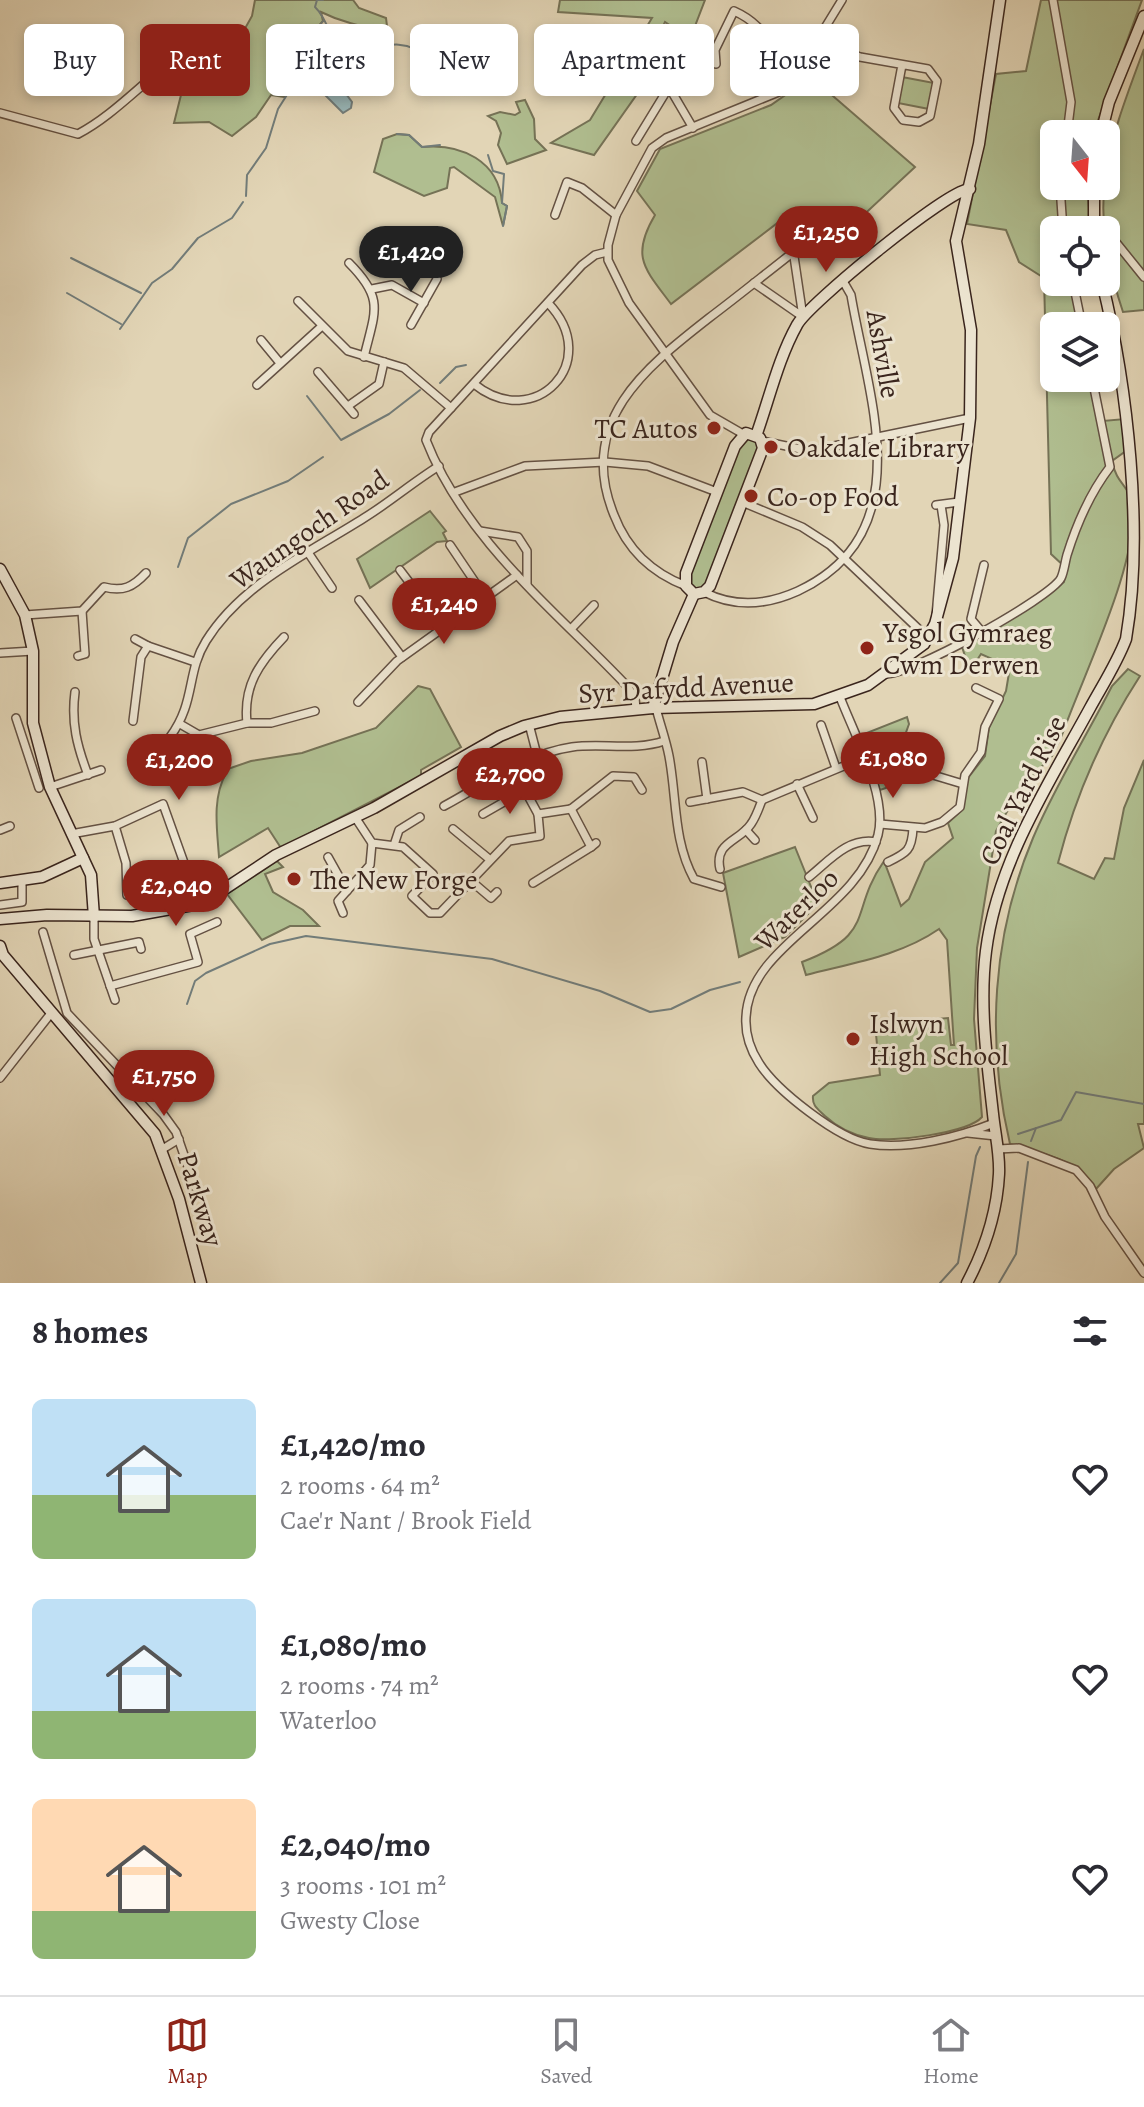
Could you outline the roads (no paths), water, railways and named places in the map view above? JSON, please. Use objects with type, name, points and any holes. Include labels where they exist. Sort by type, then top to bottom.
[{"type":"street","points":[[716,64],[715,50],[737,0]]},
{"type":"street","points":[[827,24],[842,0]]},
{"type":"street","points":[[927,661],[925,637],[937,618],[953,558],[970,418],[971,330],[955,249],[970,189],[991,75],[1000,0]]},
{"type":"street","points":[[1053,0],[1071,102],[1069,120]]},
{"type":"street","points":[[734,11],[758,24]]},
{"type":"street","points":[[1104,120],[1144,16]]},
{"type":"street","points":[[859,57],[928,69],[937,81],[930,116],[919,122],[903,120],[894,108],[902,65]]},
{"type":"street","points":[[0,113],[78,134],[109,115],[140,86]]},
{"type":"street","points":[[636,141],[669,87],[693,128]]},
{"type":"street","points":[[772,96],[666,138],[652,148],[616,215],[607,252],[617,284],[710,415],[743,434],[804,451],[970,418]]},
{"type":"street","points":[[555,215],[567,182],[616,215]]},
{"type":"street","points":[[721,887],[694,879],[679,839],[669,754],[654,708],[673,642],[695,591],[710,586],[742,502],[792,336],[803,317],[955,192],[970,189]]},
{"type":"street","points":[[788,216],[791,254],[803,317]]},
{"type":"street","points":[[1120,247],[1144,277]]},
{"type":"street","points":[[607,252],[589,259],[429,432],[427,444],[480,531],[517,575],[627,686],[635,698],[636,709]]},
{"type":"street","name":"Ashville","points":[[791,254],[642,372],[622,400],[611,426],[605,462],[610,506],[626,539],[659,574],[695,591],[742,603],[775,600],[813,583],[844,557],[861,537],[873,510],[879,468],[851,295],[843,281]]},
{"type":"street","points":[[349,263],[372,289],[373,317],[364,357]]},
{"type":"street","points":[[411,325],[437,279]]},
{"type":"street","points":[[754,283],[803,317]]},
{"type":"street","points":[[372,289],[392,285],[424,303]]},
{"type":"street","name":"Coal Yard Rise","points":[[967,1283],[991,1223],[999,1173],[983,1002],[986,950],[1002,886],[1023,830],[1119,654],[1136,605],[1141,530],[1135,445],[1105,296]]},
{"type":"street","points":[[298,301],[348,351],[417,376],[451,408]]},
{"type":"street","points":[[474,384],[507,401],[533,398],[554,385],[568,362],[569,336],[559,314],[548,303]]},
{"type":"street","points":[[257,385],[322,326]]},
{"type":"street","points":[[261,340],[280,363]]},
{"type":"street","points":[[348,406],[379,384],[384,362]]},
{"type":"street","points":[[318,372],[354,414]]},
{"type":"street","points":[[884,674],[897,674],[982,632],[1061,580],[1092,491],[1110,467],[1095,392]]},
{"type":"street","points":[[695,591],[686,573],[743,434]]},
{"type":"street","points":[[455,492],[525,466],[605,462],[648,466],[717,492]]},
{"type":"street","name":"Waungoch Road","points":[[170,737],[180,724],[191,698],[195,662],[206,640],[236,608],[276,572],[369,515],[439,466]]},
{"type":"street","points":[[742,502],[802,527],[844,557],[925,637]]},
{"type":"street","points":[[937,618],[934,607],[944,525],[938,505],[959,502]]},
{"type":"street","points":[[480,531],[518,537],[527,551],[527,585]]},
{"type":"street","points":[[450,545],[485,597]]},
{"type":"street","points":[[307,551],[332,588]]},
{"type":"street","points":[[982,632],[971,619],[984,565]]},
{"type":"street","points":[[0,569],[25,615],[33,651],[33,723],[41,775]]},
{"type":"street","points":[[400,570],[443,627]]},
{"type":"street","points":[[82,655],[82,611],[104,587],[119,591],[136,584],[146,573]]},
{"type":"street","points":[[358,702],[402,657],[517,575]]},
{"type":"street","points":[[359,600],[402,657]]},
{"type":"street","points":[[571,629],[594,605]]},
{"type":"street","points":[[25,615],[82,611]]},
{"type":"street","points":[[247,723],[245,708],[252,679],[284,637]]},
{"type":"street","name":"Syr Dafydd Avenue","points":[[0,919],[47,915],[94,917],[158,914],[193,905],[223,890],[276,855],[355,817],[500,736],[529,724],[560,717],[636,709],[802,706],[840,697],[884,674],[925,637]]},
{"type":"street","points":[[135,639],[195,662]]},
{"type":"street","points":[[133,721],[130,707],[141,657],[148,646]]},
{"type":"street","points":[[0,653],[33,651]]},
{"type":"street","points":[[880,824],[913,828],[942,822],[960,807],[965,775],[981,752],[985,727],[999,699],[976,688]]},
{"type":"street","points":[[75,692],[72,715],[76,744],[88,775]]},
{"type":"street","name":"Waterloo","points":[[840,697],[877,794],[880,824],[876,842],[856,882],[758,977],[746,1016],[749,1041],[770,1077],[831,1127],[853,1139],[882,1145],[968,1133],[994,1123]]},
{"type":"street","points":[[180,724],[199,735],[247,723],[271,723],[315,711]]},
{"type":"street","points":[[16,718],[45,787],[91,875],[94,939],[115,1000]]},
{"type":"street","points":[[20,729],[33,723]]},
{"type":"street","points":[[529,724],[537,755]]},
{"type":"street","points":[[821,725],[836,768]]},
{"type":"street","points":[[444,806],[537,755],[575,747],[646,745],[664,741]]},
{"type":"street","points":[[720,869],[718,860],[722,848],[746,830],[762,800],[863,758]]},
{"type":"street","points":[[702,762],[707,799]]},
{"type":"street","points":[[45,787],[101,770]]},
{"type":"street","points":[[538,814],[571,809],[578,800],[599,790],[613,776],[634,777],[642,770]]},
{"type":"street","points":[[923,772],[963,784]]},
{"type":"street","points":[[634,777],[642,790]]},
{"type":"street","points":[[483,814],[538,782]]},
{"type":"street","points":[[797,784],[813,818]]},
{"type":"street","points":[[372,843],[403,847],[433,874],[412,896],[430,913],[440,913],[488,858],[509,841],[540,836],[538,814],[525,790]]},
{"type":"street","points":[[690,802],[743,792],[762,800]]},
{"type":"street","points":[[71,834],[115,826],[162,800],[196,889],[182,892]]},
{"type":"street","points":[[533,883],[593,845],[571,809]]},
{"type":"street","points":[[343,913],[338,901],[370,865],[372,843],[355,817]]},
{"type":"street","points":[[394,845],[399,830],[420,817]]},
{"type":"street","points":[[0,830],[10,826]]},
{"type":"street","points":[[115,826],[126,863],[127,895]]},
{"type":"street","points":[[888,862],[907,853],[912,846],[913,828]]},
{"type":"street","points":[[453,829],[488,858]]},
{"type":"street","points":[[746,830],[755,840]]},
{"type":"street","points":[[809,877],[850,844],[861,840],[876,842]]},
{"type":"street","points":[[328,857],[347,891]]},
{"type":"street","points":[[0,883],[22,882],[83,858]]},
{"type":"street","points":[[470,880],[494,895],[484,905]]},
{"type":"street","points":[[0,905],[22,902],[22,882]]},
{"type":"street","points":[[110,986],[198,962],[190,934],[217,922]]},
{"type":"street","points":[[43,932],[67,1013],[163,1114],[179,1139],[195,1187]]},
{"type":"street","points":[[74,955],[139,942],[141,949]]},
{"type":"street","name":"Parkway","points":[[0,946],[3,955],[155,1134],[179,1199],[201,1283]]},
{"type":"street","points":[[0,1078],[52,1012]]},
{"type":"street","name":"Waterloo","points":[[968,1133],[996,1136]]},
{"type":"street","points":[[161,1150],[179,1139]]},
{"type":"street","points":[[998,1149],[1019,1148],[1076,1170],[1090,1186],[1105,1217],[1144,1273]]},
{"type":"water","points":[[326,96],[348,96],[352,102],[351,108],[343,113]]},
{"type":"waterway","points":[[323,0],[317,0],[315,7],[326,24]]},
{"type":"waterway","points":[[246,196],[247,175],[266,148],[278,109],[304,68],[308,41],[323,21]]},
{"type":"waterway","points":[[394,45],[410,47]]},
{"type":"waterway","points":[[397,134],[409,135],[422,147],[440,145]]},
{"type":"waterway","points":[[488,155],[493,171],[504,174],[502,203],[507,206],[503,226]]},
{"type":"waterway","points":[[120,329],[152,283],[172,269],[198,238],[232,218],[243,202]]},
{"type":"waterway","points":[[71,258],[141,293]]},
{"type":"waterway","points":[[67,293],[121,324]]},
{"type":"waterway","points":[[440,383],[456,367],[466,365]]},
{"type":"waterway","points":[[307,396],[341,440],[389,414],[420,390]]},
{"type":"waterway","points":[[178,567],[188,538],[231,504],[288,481],[323,457]]},
{"type":"waterway","points":[[187,1004],[195,981],[206,973],[270,944],[306,936],[492,959],[600,991],[650,1012],[671,1009],[710,990],[740,982]]},
{"type":"waterway","points":[[1018,1134],[1061,1120],[1076,1092],[1144,1104]]},
{"type":"waterway","points":[[1031,1141],[1036,1128]]},
{"type":"waterway","points":[[940,1283],[958,1263],[980,1147]]},
{"type":"waterway","points":[[999,1283],[1016,1254],[1028,1162]]},
{"type":"place","name":"TC Autos","points":[[714,428]]},
{"type":"place","name":"Oakdale Library","points":[[771,447]]},
{"type":"place","name":"Co-op Food","points":[[751,496]]},
{"type":"place","name":"Ysgol Gymraeg Cwm Derwen","points":[[867,648]]},
{"type":"place","name":"The New Forge","points":[[294,879]]},
{"type":"place","name":"Islwyn High School","points":[[853,1039]]}]
